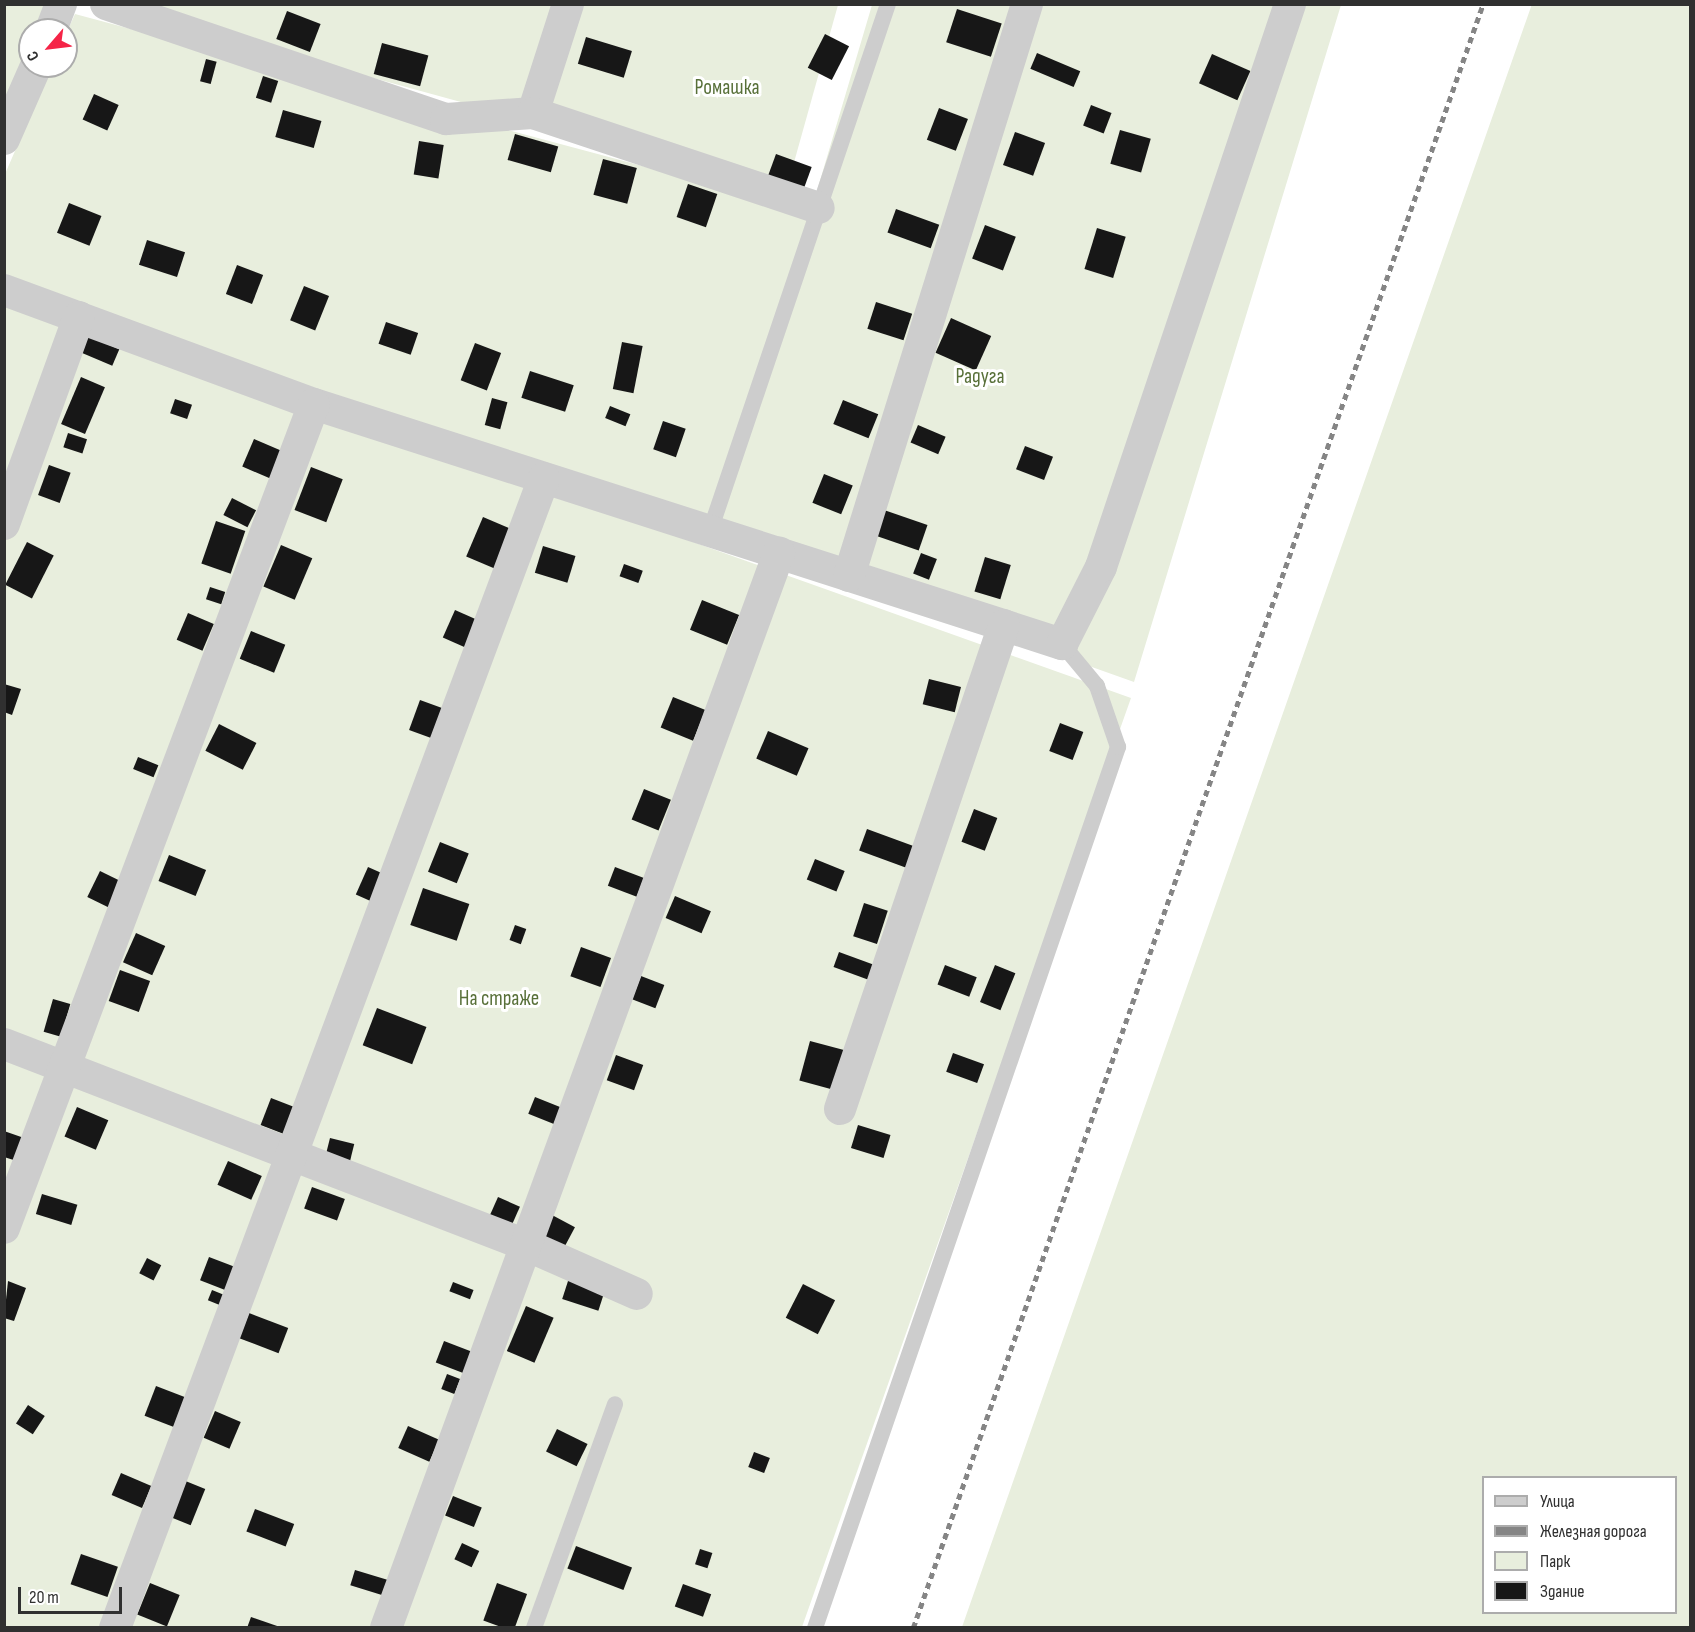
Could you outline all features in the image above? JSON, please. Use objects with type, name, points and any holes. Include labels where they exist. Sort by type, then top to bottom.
[{"type":"street","points":[[56,18],[62,4]]},
{"type":"street","points":[[106,4],[446,119],[533,113],[819,207]]},
{"type":"street","points":[[533,113],[568,4]]},
{"type":"street","points":[[849,576],[1027,4]]},
{"type":"street","points":[[4,290],[314,404],[1062,644],[1101,567],[1290,4]]},
{"type":"street","points":[[4,139],[31,78]]},
{"type":"street","points":[[4,524],[79,317]]},
{"type":"street","points":[[4,1228],[314,404]]},
{"type":"street","points":[[115,1628],[544,478]]},
{"type":"street","points":[[386,1628],[779,553]]},
{"type":"street","points":[[840,1109],[1004,625]]},
{"type":"street","points":[[4,1044],[291,1157],[526,1245],[637,1294]]},
{"type":"lane","points":[[710,531],[888,4]]},
{"type":"lane","points":[[815,1628],[1118,747],[1097,686],[1062,644]]},
{"type":"lane","points":[[534,1628],[615,1404]]},
{"type":"green space","points":[[1532,4],[1690,5],[1690,1627],[962,1627]]},
{"type":"green space","points":[[5,5],[55,5],[51,18],[18,18],[18,78],[27,78],[5,153]]},
{"type":"green space","name":"Ромашка","points":[[107,5],[838,5],[786,191]]},
{"type":"green space","name":"Радуга","points":[[872,5],[1341,5],[1134,682],[5,279],[5,174],[47,78],[78,78],[78,18],[73,18],[75,14],[811,211]]},
{"type":"green space","name":"На страже","points":[[5,297],[1131,698],[802,1627],[5,1628]]},
{"type":"building","points":[[957,9],[1002,24],[991,57],[946,42]]},
{"type":"building","points":[[287,11],[321,24],[310,52],[276,39]]},
{"type":"building","points":[[825,34],[849,46],[832,80],[808,68]]},
{"type":"building","points":[[586,37],[632,51],[624,78],[578,64]]},
{"type":"building","points":[[382,43],[428,55],[420,86],[374,74]]},
{"type":"building","points":[[1037,53],[1080,71],[1074,87],[1030,69]]},
{"type":"building","points":[[1212,54],[1250,71],[1237,100],[1199,83]]},
{"type":"building","points":[[206,59],[217,62],[211,84],[200,81]]},
{"type":"building","points":[[263,76],[278,81],[271,103],[256,98]]},
{"type":"building","points":[[94,94],[119,105],[107,131],[83,120]]},
{"type":"building","points":[[1091,105],[1112,113],[1104,133],[1083,126]]},
{"type":"building","points":[[939,108],[968,119],[956,151],[927,140]]},
{"type":"building","points":[[283,110],[321,121],[314,148],[275,137]]},
{"type":"building","points":[[1120,130],[1151,139],[1141,172],[1110,164]]},
{"type":"building","points":[[1015,132],[1045,143],[1033,176],[1003,165]]},
{"type":"building","points":[[515,134],[558,146],[551,172],[508,160]]},
{"type":"building","points":[[419,141],[444,145],[438,178],[414,175]]},
{"type":"building","points":[[776,154],[812,167],[803,190],[768,177]]},
{"type":"building","points":[[603,159],[637,168],[627,204],[593,195]]},
{"type":"building","points":[[688,184],[717,194],[706,227],[677,217]]},
{"type":"building","points":[[69,203],[101,216],[89,246],[57,233]]},
{"type":"building","points":[[896,209],[939,225],[931,248],[887,232]]},
{"type":"building","points":[[985,225],[1016,237],[1003,270],[972,259]]},
{"type":"building","points":[[1097,228],[1126,237],[1113,278],[1084,269]]},
{"type":"building","points":[[147,240],[185,252],[177,277],[139,265]]},
{"type":"building","points":[[237,265],[263,275],[252,304],[226,294]]},
{"type":"building","points":[[304,286],[329,296],[315,330],[290,320]]},
{"type":"building","points":[[876,302],[912,314],[903,340],[867,329]]},
{"type":"building","points":[[951,318],[991,336],[976,371],[936,353]]},
{"type":"building","points":[[386,322],[418,333],[411,355],[379,344]]},
{"type":"building","points":[[88,336],[119,349],[112,366],[81,353]]},
{"type":"building","points":[[622,342],[643,346],[633,393],[613,389]]},
{"type":"building","points":[[475,343],[501,353],[487,390],[461,380]]},
{"type":"building","points":[[530,371],[574,385],[565,412],[521,398]]},
{"type":"building","points":[[81,377],[105,387],[85,434],[61,424]]},
{"type":"building","points":[[492,398],[507,402],[500,429],[485,425]]},
{"type":"building","points":[[175,399],[192,405],[187,419],[170,413]]},
{"type":"building","points":[[843,400],[878,414],[868,438],[833,424]]},
{"type":"building","points":[[610,406],[630,414],[626,426],[605,418]]},
{"type":"building","points":[[663,421],[686,429],[676,457],[653,449]]},
{"type":"building","points":[[918,425],[946,437],[938,454],[911,442]]},
{"type":"building","points":[[68,433],[87,439],[82,453],[63,447]]},
{"type":"building","points":[[254,439],[284,452],[273,480],[242,467]]},
{"type":"building","points":[[1025,446],[1053,457],[1044,480],[1016,469]]},
{"type":"building","points":[[49,465],[71,473],[60,503],[38,495]]},
{"type":"building","points":[[311,467],[343,479],[326,522],[295,510]]},
{"type":"building","points":[[824,474],[853,486],[841,514],[812,503]]},
{"type":"building","points":[[232,498],[256,510],[247,527],[223,515]]},
{"type":"building","points":[[884,510],[927,525],[919,551],[875,536]]},
{"type":"building","points":[[483,517],[514,530],[497,570],[466,557]]},
{"type":"building","points":[[216,521],[245,531],[231,574],[201,564]]},
{"type":"building","points":[[27,542],[54,556],[32,598],[5,585]]},
{"type":"building","points":[[281,545],[312,558],[295,600],[263,586]]},
{"type":"building","points":[[543,546],[576,556],[567,583],[535,573]]},
{"type":"building","points":[[921,553],[937,559],[929,580],[913,574]]},
{"type":"building","points":[[985,557],[1011,565],[1000,599],[974,591]]},
{"type":"building","points":[[624,564],[643,571],[638,583],[620,576]]},
{"type":"building","points":[[210,587],[225,592],[221,604],[206,599]]},
{"type":"building","points":[[702,600],[739,615],[727,645],[690,630]]},
{"type":"building","points":[[455,610],[486,624],[474,651],[443,637]]},
{"type":"building","points":[[188,613],[214,624],[202,651],[177,640]]},
{"type":"building","points":[[251,631],[285,645],[274,673],[240,659]]},
{"type":"building","points":[[929,679],[961,687],[955,712],[923,704]]},
{"type":"building","points":[[4,684],[21,689],[12,715],[4,712]]},
{"type":"building","points":[[673,697],[705,710],[693,741],[661,728]]},
{"type":"building","points":[[420,700],[448,710],[437,740],[409,730]]},
{"type":"building","points":[[1060,723],[1083,732],[1073,760],[1049,751]]},
{"type":"building","points":[[219,724],[256,743],[243,770],[205,751]]},
{"type":"building","points":[[768,731],[809,748],[797,776],[756,759]]},
{"type":"building","points":[[138,757],[158,765],[154,777],[133,769]]},
{"type":"building","points":[[644,789],[671,800],[659,830],[632,820]]},
{"type":"building","points":[[974,809],[997,818],[985,851],[961,842]]},
{"type":"building","points":[[867,829],[917,847],[909,869],[859,851]]},
{"type":"building","points":[[440,842],[469,854],[457,883],[428,872]]},
{"type":"building","points":[[169,855],[206,870],[196,896],[159,881]]},
{"type":"building","points":[[815,859],[845,871],[836,891],[807,879]]},
{"type":"building","points":[[368,867],[390,877],[378,904],[356,894]]},
{"type":"building","points":[[615,867],[644,878],[637,897],[608,886]]},
{"type":"building","points":[[100,871],[122,882],[110,908],[87,897]]},
{"type":"building","points":[[423,888],[469,904],[457,941],[410,925]]},
{"type":"building","points":[[675,896],[711,911],[702,933],[666,918]]},
{"type":"building","points":[[864,903],[888,911],[877,944],[853,936]]},
{"type":"building","points":[[515,925],[526,929],[521,944],[510,940]]},
{"type":"building","points":[[136,933],[165,946],[152,975],[123,962]]},
{"type":"building","points":[[581,947],[611,958],[600,987],[570,976]]},
{"type":"building","points":[[839,952],[877,966],[871,981],[834,967]]},
{"type":"building","points":[[945,965],[977,977],[969,997],[937,985]]},
{"type":"building","points":[[995,965],[1015,973],[1000,1010],[980,1002]]},
{"type":"building","points":[[120,970],[150,981],[139,1012],[109,1001]]},
{"type":"building","points":[[641,976],[664,985],[655,1008],[632,999]]},
{"type":"building","points":[[53,999],[70,1004],[61,1037],[44,1032]]},
{"type":"building","points":[[377,1008],[426,1027],[412,1064],[363,1045]]},
{"type":"building","points":[[810,1041],[848,1051],[837,1091],[799,1081]]},
{"type":"building","points":[[953,1053],[984,1064],[977,1083],[946,1072]]},
{"type":"building","points":[[616,1055],[643,1065],[634,1090],[607,1080]]},
{"type":"building","points":[[535,1097],[562,1108],[555,1125],[528,1114]]},
{"type":"building","points":[[271,1098],[305,1111],[294,1138],[261,1125]]},
{"type":"building","points":[[77,1107],[108,1120],[96,1150],[64,1136]]},
{"type":"building","points":[[858,1125],[891,1135],[883,1158],[851,1148]]},
{"type":"building","points":[[4,1131],[27,1139],[20,1162],[4,1157]]},
{"type":"building","points":[[330,1138],[354,1144],[349,1165],[325,1159]]},
{"type":"building","points":[[228,1161],[262,1176],[251,1200],[217,1185]]},
{"type":"building","points":[[312,1187],[345,1199],[337,1221],[304,1209]]},
{"type":"building","points":[[42,1194],[77,1205],[71,1225],[36,1214]]},
{"type":"building","points":[[498,1197],[520,1207],[511,1226],[489,1216]]},
{"type":"building","points":[[552,1215],[575,1227],[563,1249],[540,1237]]},
{"type":"building","points":[[209,1257],[240,1269],[231,1292],[200,1280]]},
{"type":"building","points":[[147,1258],[161,1265],[154,1280],[139,1273]]},
{"type":"building","points":[[569,1278],[605,1290],[598,1311],[562,1299]]},
{"type":"building","points":[[8,1281],[26,1288],[14,1321],[4,1318]]},
{"type":"building","points":[[453,1282],[474,1290],[470,1299],[449,1291]]},
{"type":"building","points":[[803,1284],[835,1300],[818,1334],[786,1318]]},
{"type":"building","points":[[212,1290],[232,1298],[228,1308],[208,1300]]},
{"type":"building","points":[[526,1306],[554,1318],[534,1363],[507,1351]]},
{"type":"building","points":[[249,1313],[288,1328],[279,1353],[239,1338]]},
{"type":"building","points":[[444,1341],[472,1352],[464,1373],[436,1362]]},
{"type":"building","points":[[447,1374],[460,1379],[454,1394],[441,1389]]},
{"type":"building","points":[[156,1386],[192,1400],[181,1430],[145,1416]]},
{"type":"building","points":[[28,1405],[45,1416],[33,1434],[16,1423]]},
{"type":"building","points":[[215,1411],[241,1422],[229,1449],[204,1438]]},
{"type":"building","points":[[408,1426],[439,1440],[429,1462],[398,1448]]},
{"type":"building","points":[[557,1429],[588,1444],[577,1466],[546,1451]]},
{"type":"building","points":[[754,1452],[770,1458],[764,1473],[748,1467]]},
{"type":"building","points":[[121,1473],[151,1486],[142,1508],[112,1495]]},
{"type":"building","points":[[183,1480],[205,1489],[191,1525],[168,1516]]},
{"type":"building","points":[[453,1496],[482,1508],[474,1527],[445,1515]]},
{"type":"building","points":[[255,1509],[294,1524],[286,1546],[246,1531]]},
{"type":"building","points":[[462,1543],[479,1551],[472,1567],[454,1559]]},
{"type":"building","points":[[576,1546],[632,1568],[623,1590],[567,1568]]},
{"type":"building","points":[[700,1549],[712,1553],[707,1568],[695,1564]]},
{"type":"building","points":[[81,1554],[118,1567],[107,1597],[71,1584]]},
{"type":"building","points":[[355,1570],[391,1581],[387,1596],[350,1585]]},
{"type":"building","points":[[150,1583],[180,1595],[167,1627],[137,1615]]},
{"type":"building","points":[[497,1583],[527,1594],[515,1628],[504,1628],[483,1621]]},
{"type":"building","points":[[683,1584],[711,1594],[703,1617],[675,1607]]},
{"type":"building","points":[[251,1617],[280,1627],[280,1628],[247,1628]]},
{"type":"railway","points":[[913,1628],[1483,4]]}]
